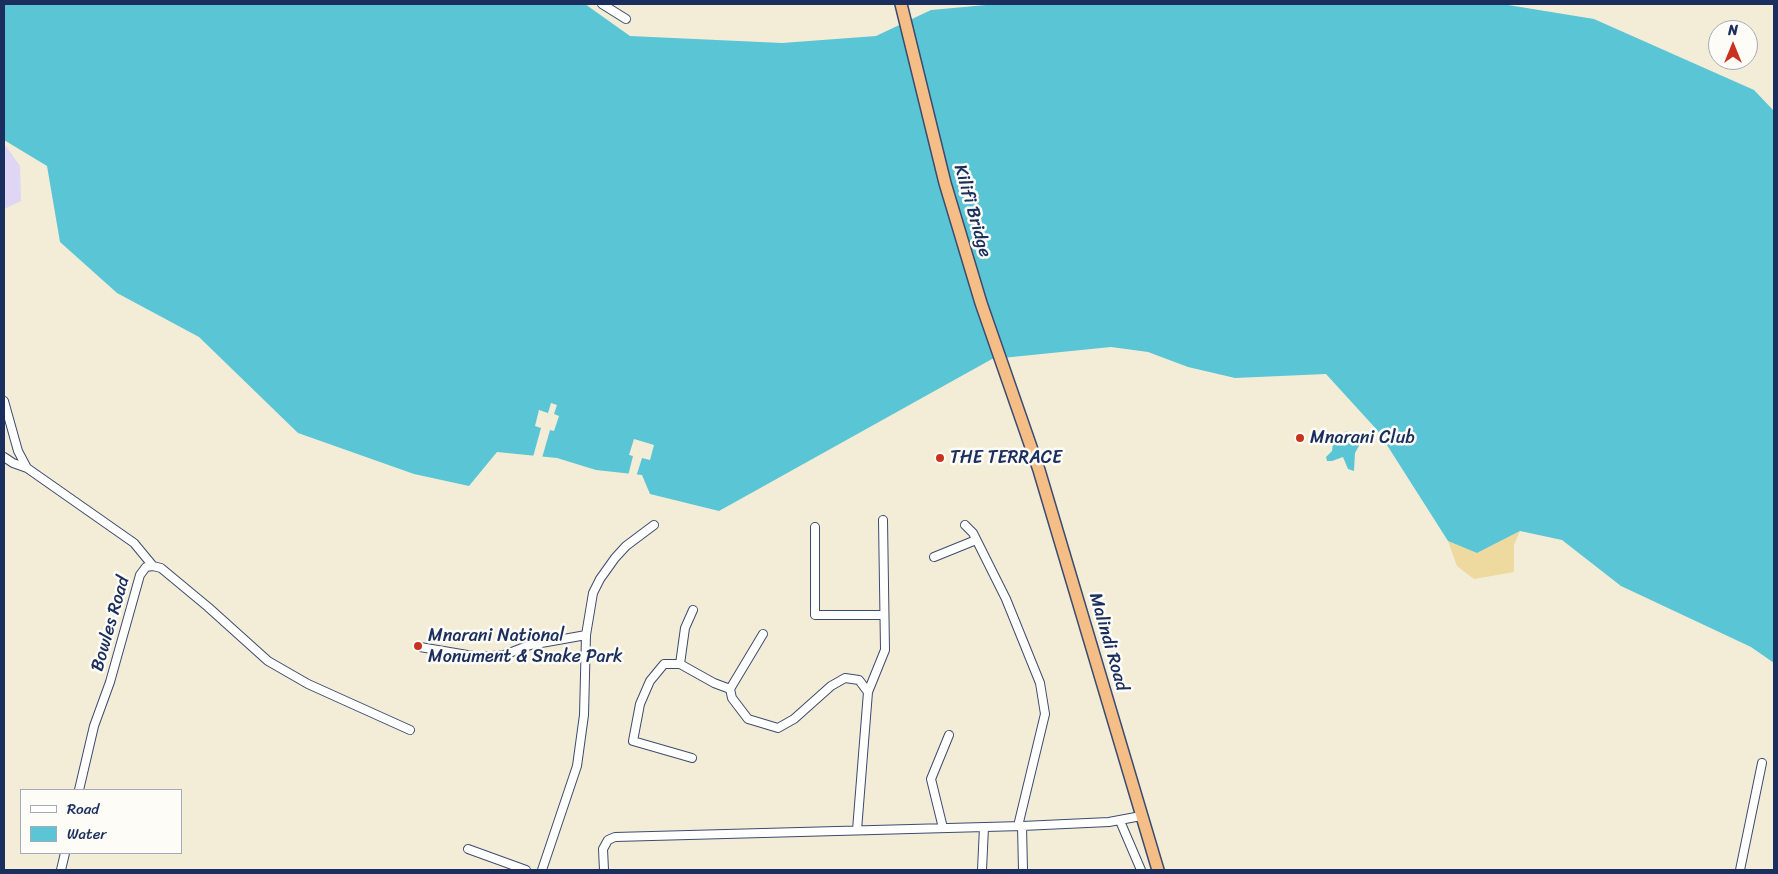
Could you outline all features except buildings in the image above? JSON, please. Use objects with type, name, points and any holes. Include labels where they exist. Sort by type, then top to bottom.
[{"type":"highway","name":"Kilifi Bridge","points":[[901,4],[945,182],[981,303],[1023,424]]},
{"type":"highway","name":"Malindi Road","points":[[1023,424],[1069,570],[1158,870]]},
{"type":"street","points":[[602,4],[626,19]]},
{"type":"street","points":[[4,401],[18,451],[27,468]]},
{"type":"street","name":"Bowles Road","points":[[4,457],[13,463],[27,468],[134,543],[153,566],[146,568],[140,575],[110,682],[94,726],[79,789]]},
{"type":"street","points":[[857,830],[868,692],[885,650],[883,520]]},
{"type":"street","points":[[542,870],[577,766],[584,715],[586,635],[589,608],[600,579],[626,546],[654,525]]},
{"type":"street","points":[[965,525],[976,540],[1006,599],[1040,683],[1045,714],[1020,826],[1023,870]]},
{"type":"street","points":[[815,527],[815,615],[884,615]]},
{"type":"street","points":[[934,558],[976,540]]},
{"type":"street","points":[[153,566],[161,568],[268,661],[308,684],[410,730]]},
{"type":"street","points":[[680,664],[685,628],[693,610]]},
{"type":"street","points":[[763,634],[730,689],[732,698],[748,719],[778,728],[794,719],[831,686],[845,678],[859,680],[868,692]]},
{"type":"street","points":[[420,647],[479,657],[504,655],[530,645],[586,635]]},
{"type":"street","points":[[692,758],[633,741],[640,704],[650,681],[664,664],[680,664],[714,684],[730,689]]},
{"type":"street","points":[[944,828],[931,779],[949,735]]},
{"type":"street","points":[[1740,870],[1762,763]]},
{"type":"street","points":[[604,870],[602,855],[605,844],[615,837],[1020,826],[1120,821],[1142,816]]},
{"type":"street","points":[[1120,821],[1141,870]]},
{"type":"street","points":[[982,870],[984,827]]},
{"type":"street","points":[[468,849],[526,870]]},
{"type":"street","points":[[61,870],[65,854]]},
{"type":"shaded area","points":[[6,146],[20,166],[21,201],[4,209],[4,147]]},
{"type":"sand","points":[[1520,531],[1514,545],[1514,572],[1474,579],[1457,566],[1448,541],[1477,553]]},
{"type":"water","points":[[4,4],[585,4],[630,36],[782,43],[876,36],[931,10],[997,4],[1502,4],[1594,19],[1754,90],[1774,111],[1774,663],[1751,647],[1621,586],[1562,540],[1520,531],[1477,553],[1448,541],[1378,431],[1326,374],[1235,378],[1188,367],[1148,352],[1111,347],[992,359],[719,511],[650,494],[642,475],[596,470],[557,458],[497,452],[469,486],[414,474],[298,433],[199,337],[117,293],[60,242],[47,166],[4,140]]},
{"type":"water","points":[[1346,431],[1358,436],[1360,444],[1355,453],[1354,471],[1348,469],[1343,457],[1327,461],[1326,457],[1332,451],[1333,443]]},
{"type":"pier","points":[[551,403],[557,405],[554,414],[559,416],[554,431],[550,430],[542,458],[533,457],[541,428],[535,426],[539,410],[548,413]]},
{"type":"pier","points":[[634,439],[654,445],[650,460],[642,458],[636,477],[628,476],[633,456],[629,455]]},
{"type":"place","name":"Mnarani Club","points":[[1300,438]]},
{"type":"place","name":"THE TERRACE","points":[[940,458]]},
{"type":"place","name":"Mnarani National Monument & Snake Park","points":[[418,646]]}]
